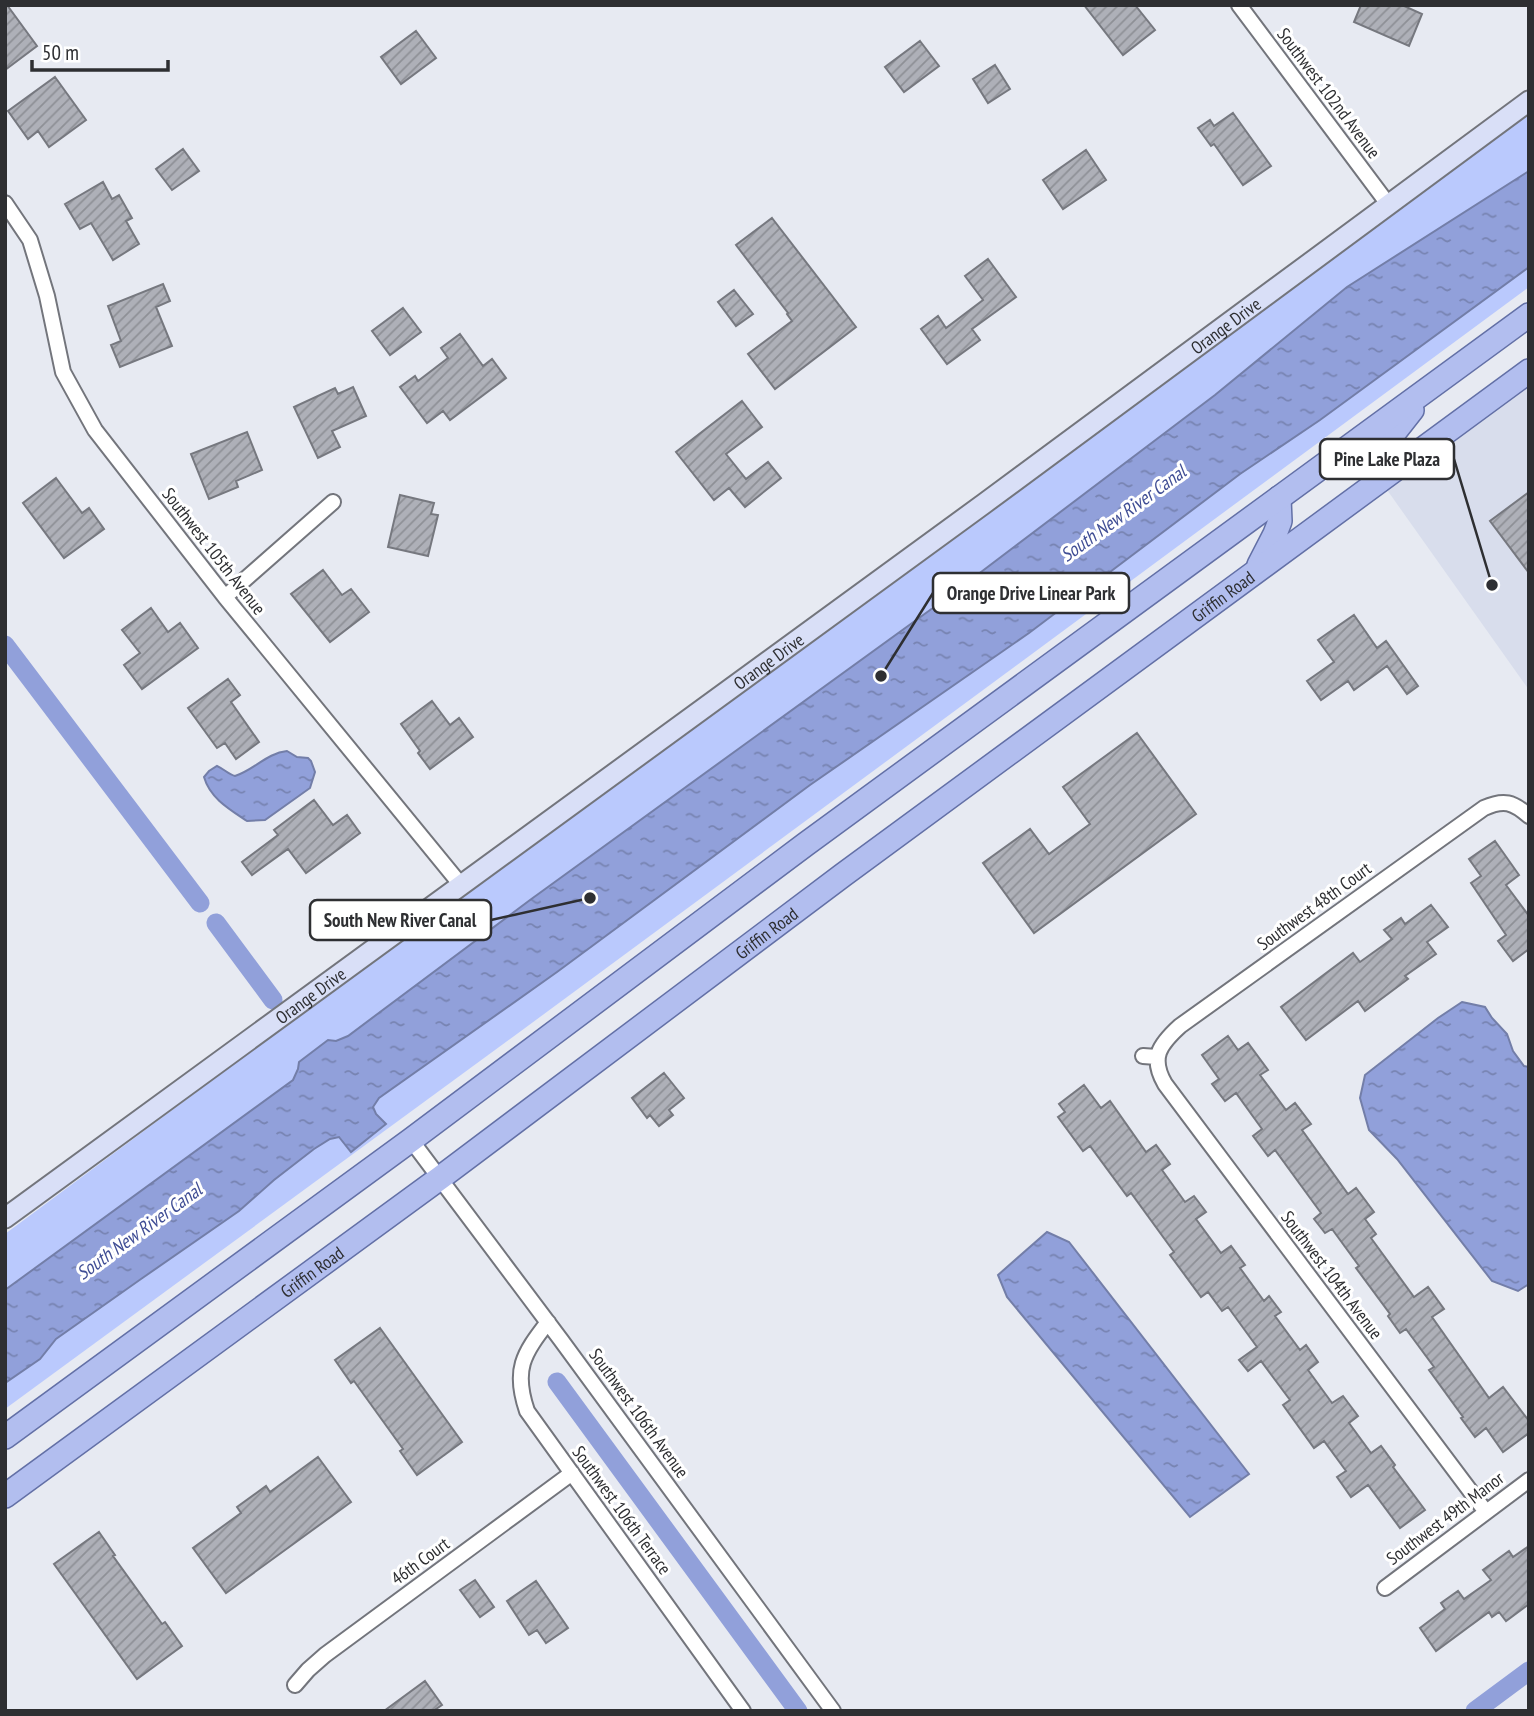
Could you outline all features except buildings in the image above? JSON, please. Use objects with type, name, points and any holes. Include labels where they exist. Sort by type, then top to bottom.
[{"type":"main road","points":[[5,1437],[411,1140],[806,844],[1529,315]]},
{"type":"main road","name":"Griffin Road","points":[[5,1496],[440,1178],[843,875],[1529,371]]},
{"type":"main road","points":[[1380,480],[1376,467],[1379,452],[1429,388]]},
{"type":"main road","points":[[1256,571],[1280,522],[1279,498]]},
{"type":"street","name":"Southwest 102nd Avenue","points":[[1239,5],[1388,204]]},
{"type":"street","name":"Orange Drive","points":[[5,1217],[974,511],[1529,101]]},
{"type":"street","name":"Southwest 105th Avenue","points":[[5,203],[30,240],[47,296],[63,372],[95,430],[225,597],[461,885]]},
{"type":"street","points":[[225,597],[333,502]]},
{"type":"street","name":"Southwest 48th Court","points":[[1150,1057],[1180,1026],[1472,816],[1493,804],[1506,803],[1515,804],[1529,816]]},
{"type":"street","name":"Southwest 104th Avenue","points":[[1150,1057],[1165,1084],[1486,1512]]},
{"type":"street","name":"Southwest 106th Avenue","points":[[411,1140],[833,1711]]},
{"type":"street","name":"Southwest 106th Terrace","points":[[548,1322],[532,1343],[522,1363],[520,1380],[527,1410],[743,1711]]},
{"type":"street","name":"46th Court","points":[[295,1685],[325,1655],[572,1473]]},
{"type":"street","name":"Southwest 49th Manor","points":[[1385,1588],[1529,1480]]},
{"type":"shaded area","points":[[1529,112],[1529,287],[5,1409],[5,1234],[521,851]]},
{"type":"shaded area","points":[[1529,379],[1529,690],[1380,480]]},
{"type":"water","points":[[1529,171],[1529,267],[1320,420],[1240,474],[1029,633],[810,785],[557,972],[379,1098],[373,1107],[386,1124],[351,1152],[339,1137],[314,1149],[239,1211],[56,1339],[40,1359],[5,1383],[5,1290],[293,1080],[299,1062],[328,1040],[336,1041],[348,1036],[530,900],[948,597],[1215,395],[1347,287]]},
{"type":"water","points":[[287,751],[311,761],[315,772],[310,788],[265,820],[247,821],[234,812],[215,797],[204,777],[217,766],[235,776],[273,755]]},
{"type":"water","points":[[1462,1002],[1485,1007],[1507,1034],[1513,1051],[1524,1066],[1529,1067],[1529,1284],[1518,1291],[1492,1281],[1397,1159],[1369,1130],[1360,1098],[1365,1075]]},
{"type":"water","points":[[1047,1232],[1069,1242],[1249,1474],[1190,1517],[1007,1297],[998,1275]]},
{"type":"waterway","points":[[5,645],[200,903]]},
{"type":"waterway","points":[[216,923],[273,1000]]},
{"type":"waterway","points":[[557,1382],[798,1711]]},
{"type":"waterway","points":[[1475,1711],[1529,1671]]},
{"type":"place","name":"Pine Lake Plaza","points":[[1492,585]]},
{"type":"place","name":"Orange Drive Linear Park","points":[[881,676]]},
{"type":"place","name":"South New River Canal","points":[[590,898]]}]
